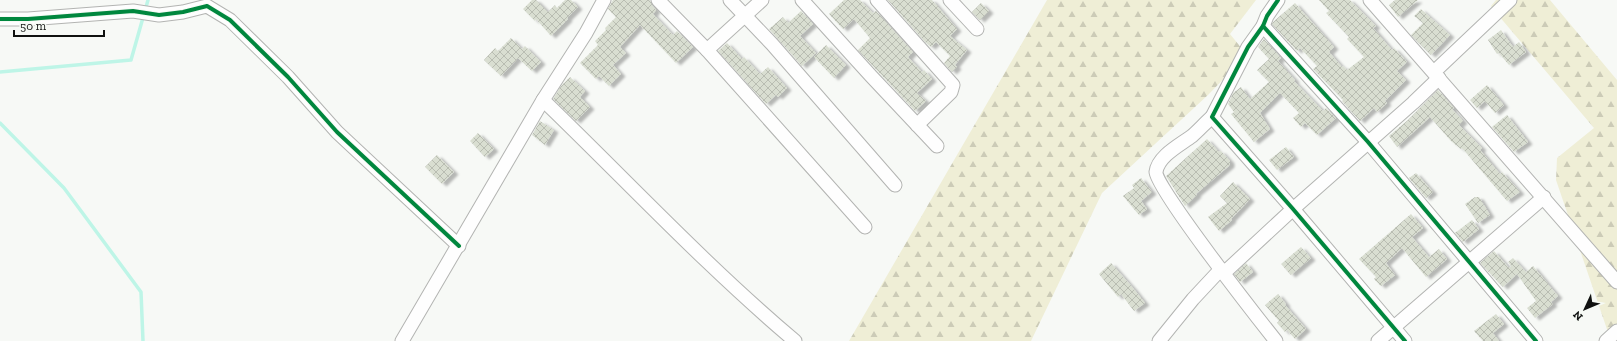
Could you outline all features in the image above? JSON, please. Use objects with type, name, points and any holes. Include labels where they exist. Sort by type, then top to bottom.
[{"type":"street","points":[[402,341],[459,246],[543,100],[582,39],[604,0]]},
{"type":"street","points":[[658,0],[707,50],[865,227]]},
{"type":"street","points":[[730,0],[777,50],[895,185]]},
{"type":"street","points":[[707,50],[762,0]]},
{"type":"street","points":[[802,0],[936,146]]},
{"type":"street","points":[[877,0],[953,86],[951,92],[917,125]]},
{"type":"street","points":[[950,0],[977,29]]},
{"type":"street","points":[[1276,341],[1174,206],[1159,182],[1156,174],[1164,157],[1212,117],[1248,47],[1263,26],[1267,16],[1278,0]]},
{"type":"street","points":[[1370,0],[1617,282]]},
{"type":"street","points":[[1159,341],[1193,299],[1222,271],[1413,103],[1437,75],[1510,0]]},
{"type":"street","points":[[0,19],[28,19],[133,11],[159,15],[182,12],[207,6],[230,20],[288,77],[337,132],[459,246]]},
{"type":"street","points":[[1263,26],[1368,142],[1536,341]]},
{"type":"street","points":[[543,100],[704,259],[795,341]]},
{"type":"street","points":[[1212,117],[1293,209],[1405,341]]},
{"type":"street","points":[[1378,341],[1470,263],[1544,197]]},
{"type":"street","points":[[1606,341],[1617,332]]},
{"type":"green space","points":[[1047,0],[1256,0],[1230,34],[1247,55],[1208,95],[1102,193],[1031,341],[849,341]]},
{"type":"green space","points":[[1496,0],[1550,0],[1617,80],[1617,341],[1611,341],[1556,180],[1557,158],[1594,128],[1493,9],[1491,6]]},
{"type":"building","points":[[532,0],[536,0],[548,12],[555,5],[557,8],[565,0],[571,0],[578,7],[551,36],[536,19],[535,21],[523,9]]},
{"type":"building","points":[[613,0],[650,0],[656,10],[653,14],[673,35],[677,31],[693,47],[676,63],[640,25],[620,47],[626,53],[613,65],[621,74],[609,86],[599,76],[596,79],[580,63],[598,45],[595,41],[616,17],[608,9]]},
{"type":"building","points":[[844,0],[860,0],[873,13],[876,11],[913,52],[908,57],[922,72],[924,70],[932,79],[917,93],[926,101],[915,111],[858,50],[870,38],[854,19],[843,29],[829,14]]},
{"type":"building","points":[[888,0],[932,0],[957,29],[950,36],[967,50],[955,65],[957,67],[952,72],[944,63],[950,56],[936,42],[931,47],[925,42]]},
{"type":"building","points":[[1319,0],[1350,0],[1376,26],[1373,28],[1392,50],[1394,48],[1407,62],[1397,71],[1406,80],[1385,101],[1387,103],[1377,112],[1374,108],[1360,121],[1342,101],[1343,100],[1313,69],[1317,66],[1300,48],[1297,51],[1272,24],[1295,3],[1334,47],[1329,52],[1342,67],[1343,66],[1347,70],[1364,57],[1347,39],[1349,37],[1326,13],[1329,11]]},
{"type":"building","points":[[1395,0],[1418,0],[1398,17],[1389,5]]},
{"type":"building","points":[[981,3],[989,11],[980,20],[972,12]]},
{"type":"building","points":[[1421,9],[1450,35],[1431,55],[1411,35],[1423,23],[1414,16]]},
{"type":"building","points":[[801,11],[813,24],[800,36],[816,53],[802,66],[769,29],[783,17],[788,23]]},
{"type":"building","points":[[1501,30],[1513,47],[1519,42],[1526,52],[1509,65],[1499,53],[1497,54],[1488,40]]},
{"type":"building","points":[[511,38],[522,49],[525,46],[541,62],[532,71],[518,58],[501,76],[484,60],[495,48],[498,51]]},
{"type":"building","points":[[1264,39],[1281,58],[1278,61],[1295,80],[1294,81],[1323,111],[1326,108],[1336,118],[1317,135],[1305,123],[1301,127],[1293,118],[1299,113],[1280,93],[1260,113],[1270,129],[1254,142],[1231,114],[1234,112],[1228,104],[1233,93],[1241,87],[1250,99],[1269,82],[1257,70],[1269,59],[1258,47]]},
{"type":"building","points":[[727,43],[742,59],[744,57],[760,74],[768,67],[787,88],[778,97],[776,95],[766,104],[718,51]]},
{"type":"building","points":[[826,45],[846,65],[834,78],[814,57]]},
{"type":"building","points":[[570,77],[585,91],[580,97],[590,107],[576,121],[553,99],[561,86]]},
{"type":"building","points":[[1487,85],[1504,105],[1495,113],[1485,101],[1477,108],[1470,100]]},
{"type":"building","points":[[1438,90],[1463,121],[1459,125],[1482,148],[1480,150],[1500,174],[1502,172],[1520,192],[1507,201],[1462,148],[1461,149],[1451,141],[1430,117],[1397,147],[1389,136],[1408,120]]},
{"type":"building","points":[[1507,115],[1528,142],[1514,152],[1492,127]]},
{"type":"building","points":[[540,121],[554,130],[545,145],[532,135]]},
{"type":"building","points":[[478,133],[494,149],[485,157],[470,141]]},
{"type":"building","points":[[1207,139],[1230,161],[1230,165],[1196,194],[1197,195],[1185,206],[1166,176]]},
{"type":"building","points":[[1286,147],[1294,157],[1277,170],[1269,160]]},
{"type":"building","points":[[437,155],[454,172],[442,184],[425,167]]},
{"type":"building","points":[[1416,173],[1433,192],[1426,198],[1409,178]]},
{"type":"building","points":[[1141,178],[1152,192],[1141,201],[1147,209],[1139,215],[1123,196],[1134,188],[1132,185]]},
{"type":"building","points":[[1233,182],[1250,199],[1231,219],[1232,220],[1219,231],[1208,217],[1227,203],[1220,196]]},
{"type":"building","points":[[1475,197],[1479,197],[1490,215],[1478,223],[1465,204]]},
{"type":"building","points":[[1411,214],[1423,228],[1412,237],[1429,257],[1439,249],[1447,259],[1426,277],[1402,248],[1386,263],[1395,275],[1381,286],[1374,279],[1376,277],[1359,259]]},
{"type":"building","points":[[1472,220],[1479,229],[1463,242],[1455,233]]},
{"type":"building","points":[[1301,247],[1311,258],[1291,275],[1281,264]]},
{"type":"building","points":[[1494,251],[1509,268],[1511,266],[1508,262],[1513,258],[1526,272],[1533,266],[1558,296],[1551,302],[1553,304],[1535,318],[1527,308],[1536,301],[1517,274],[1503,287],[1480,263]]},
{"type":"building","points":[[1111,263],[1145,303],[1134,311],[1121,294],[1118,297],[1099,274]]},
{"type":"building","points":[[1246,263],[1253,272],[1240,282],[1234,274]]},
{"type":"building","points":[[1278,294],[1286,304],[1285,305],[1306,329],[1295,339],[1287,330],[1285,332],[1277,323],[1279,321],[1265,305]]},
{"type":"building","points":[[1496,314],[1504,324],[1493,333],[1499,341],[1483,341],[1474,331]]},
{"type":"waterway","points":[[0,72],[131,60],[148,0]]},
{"type":"waterway","points":[[0,123],[64,188],[141,292],[143,341]]},
{"type":"cycle path","points":[[1278,0],[1267,16],[1263,26],[1248,47],[1212,117],[1293,209],[1405,341]]},
{"type":"cycle path","points":[[0,19],[28,19],[133,11],[159,15],[183,12],[207,6],[230,20],[288,77],[337,132],[459,246]]},
{"type":"cycle path","points":[[1263,26],[1368,142],[1536,341]]}]
